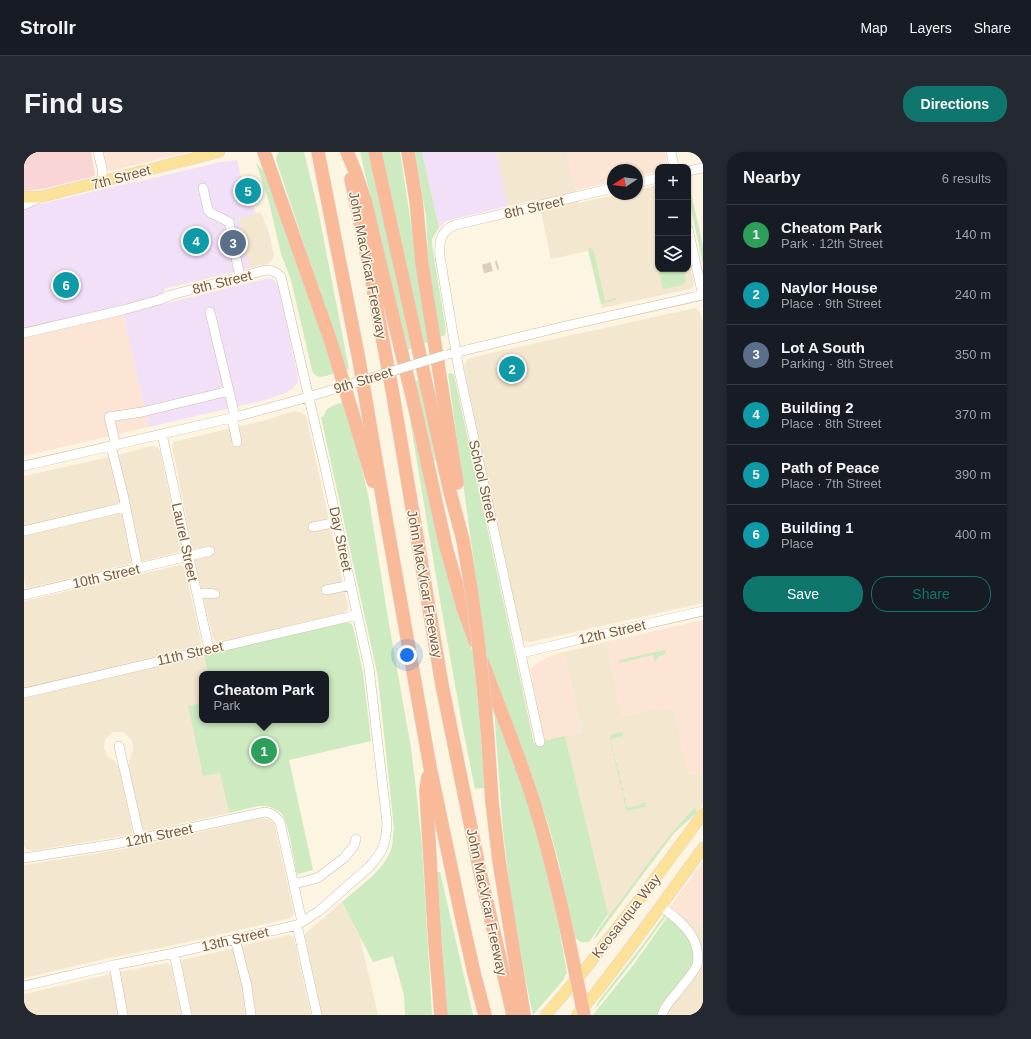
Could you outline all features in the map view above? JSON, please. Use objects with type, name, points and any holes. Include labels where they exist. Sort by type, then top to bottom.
[{"type":"highway","points":[[264,152],[332,342],[367,462],[386,519]]},
{"type":"highway","points":[[314,152],[330,210]]},
{"type":"highway","name":"John MacVicar Freeway","points":[[318,152],[359,360],[430,767],[460,910],[485,1015]]},
{"type":"highway","points":[[346,152],[355,171],[365,200],[415,406],[446,547],[454,576],[497,702],[523,769],[556,882],[576,979],[581,1013]]},
{"type":"highway","name":"John MacVicar Freeway","points":[[346,152],[393,395],[443,693],[480,872],[513,1015]]},
{"type":"highway","points":[[375,152],[450,492],[462,538],[471,585],[484,686],[492,802],[499,861],[524,1015]]},
{"type":"highway","points":[[408,152],[416,200],[422,264],[458,492],[462,538]]},
{"type":"highway","points":[[430,767],[426,791],[435,944],[441,1015]]},
{"type":"main road","name":"7th Street","points":[[40,197],[219,152]]},
{"type":"main road","points":[[24,197],[40,197]]},
{"type":"main road","name":"Keosauqua Way","points":[[546,1015],[645,892],[703,814]]},
{"type":"main road","name":"Keosauqua Way","points":[[581,1013],[703,848]]},
{"type":"street","points":[[98,152],[102,168],[103,182]]},
{"type":"street","points":[[671,152],[673,164]]},
{"type":"street","points":[[691,170],[703,168]]},
{"type":"street","points":[[643,182],[655,179]]},
{"type":"street","points":[[203,188],[208,210],[229,222],[240,277]]},
{"type":"street","name":"8th Street","points":[[455,225],[607,189]]},
{"type":"street","name":"7th Street","points":[[24,205],[40,197]]},
{"type":"street","name":"School Street","points":[[455,225],[445,230],[442,235],[439,249],[455,352],[540,742]]},
{"type":"street","points":[[690,236],[703,295]]},
{"type":"street","name":"8th Street","points":[[24,333],[130,308],[171,295],[266,270],[274,271]]},
{"type":"street","name":"Day Street","points":[[274,271],[282,279],[369,668],[387,812]]},
{"type":"street","name":"9th Street","points":[[24,466],[233,417],[309,397],[455,352],[703,295]]},
{"type":"street","points":[[210,312],[228,391],[237,442]]},
{"type":"street","points":[[138,568],[113,445],[109,417],[142,412],[228,391]]},
{"type":"street","name":"Laurel Street","points":[[162,434],[209,649]]},
{"type":"street","points":[[24,531],[125,507]]},
{"type":"street","points":[[313,527],[337,522]]},
{"type":"street","name":"10th Street","points":[[25,592],[210,551]]},
{"type":"street","points":[[326,590],[351,586]]},
{"type":"street","points":[[197,595],[206,593],[216,594]]},
{"type":"street","name":"12th Street","points":[[521,653],[703,611]]},
{"type":"street","name":"11th Street","points":[[24,693],[357,615]]},
{"type":"street","points":[[119,746],[140,839]]},
{"type":"street","name":"12th Street","points":[[24,858],[140,839],[259,812],[265,812],[276,816],[280,822],[294,884]]},
{"type":"street","name":"13th Street","points":[[24,986],[299,924],[319,911],[368,868],[375,860],[381,852],[387,836],[387,812]]},
{"type":"street","points":[[317,1015],[299,924],[294,884],[314,880],[320,877],[344,858],[354,846],[356,839]]},
{"type":"street","points":[[661,906],[692,933],[696,940],[699,956],[695,969],[667,1004],[662,1015]]},
{"type":"street","points":[[235,939],[247,986],[251,1015]]},
{"type":"street","points":[[174,953],[187,1015]]},
{"type":"street","points":[[114,965],[122,1015]]},
{"type":"shaded area","points":[[24,152],[91,152],[95,174],[91,177],[43,189],[24,191]]},
{"type":"shaded area","points":[[103,152],[190,152],[110,171],[106,168]]},
{"type":"shaded area","points":[[422,152],[496,152],[508,206],[446,221],[439,228]]},
{"type":"shaded area","points":[[496,152],[567,152],[579,203],[607,197],[607,200],[643,200],[643,189],[655,186],[655,272],[691,272],[691,270],[694,283],[693,287],[690,289],[602,308],[588,251],[551,259],[538,199],[508,206]]},
{"type":"shaded area","points":[[567,152],[665,152],[668,164],[655,164],[655,173],[643,175],[643,164],[607,164],[607,183],[576,190]]},
{"type":"shaded area","points":[[237,160],[247,202],[253,201],[255,214],[239,218],[250,268],[164,289],[167,303],[269,278],[274,280],[278,286],[298,382],[292,389],[285,393],[265,400],[149,427],[123,313],[24,338],[24,208],[216,163]]},
{"type":"shaded area","points":[[261,212],[269,233],[274,255],[268,264],[250,268],[239,217]]},
{"type":"shaded area","points":[[695,308],[700,313],[703,322],[703,603],[531,642],[524,641],[465,373],[465,363],[468,359],[500,351]]},
{"type":"shaded area","points":[[123,313],[149,427],[24,456],[24,338]]},
{"type":"shaded area","points":[[295,411],[302,413],[307,419],[348,609],[344,613],[216,642],[213,638],[196,567],[172,446],[174,442],[177,441],[266,420]]},
{"type":"shaded area","points":[[152,446],[157,447],[160,451],[181,549],[176,553],[139,562],[117,455]]},
{"type":"shaded area","points":[[109,457],[123,503],[24,528],[24,476]]},
{"type":"shaded area","points":[[123,511],[133,563],[28,588],[26,587],[24,578],[24,533]]},
{"type":"shaded area","points":[[180,565],[185,569],[201,641],[199,646],[24,688],[24,601]]},
{"type":"shaded area","points":[[703,620],[703,771],[689,775],[674,709],[665,710],[660,708],[623,716],[606,642]]},
{"type":"shaded area","points":[[606,642],[623,716],[660,708],[669,710],[674,709],[689,775],[703,771],[703,804],[694,816],[675,832],[609,920],[565,736],[582,732],[564,652]]},
{"type":"shaded area","points":[[564,652],[582,733],[544,741],[530,669],[544,659]]},
{"type":"shaded area","points":[[204,655],[207,671],[199,671],[199,703],[188,706],[203,776],[220,772],[229,813],[148,831],[144,830],[142,827],[128,766],[133,749],[132,741],[123,732],[114,732],[105,740],[104,748],[107,756],[114,760],[119,767],[132,833],[129,835],[32,851],[26,849],[24,845],[24,698]]},
{"type":"shaded area","points":[[261,818],[268,819],[274,823],[294,913],[291,918],[24,978],[24,865],[130,848]]},
{"type":"shaded area","points":[[703,861],[703,927],[670,907]]},
{"type":"shaded area","points":[[342,902],[360,938],[378,1015],[321,1015],[305,936],[306,933]]},
{"type":"shaded area","points":[[670,907],[703,927],[703,1015],[658,1015],[691,967],[667,915],[664,915]]},
{"type":"shaded area","points":[[288,935],[294,938],[311,1015],[253,1015],[240,946]]},
{"type":"shaded area","points":[[234,948],[250,1015],[192,1015],[181,963],[182,960]]},
{"type":"shaded area","points":[[167,963],[171,966],[182,1015],[125,1015],[118,972]]},
{"type":"shaded area","points":[[111,974],[113,976],[120,1015],[24,1015],[24,994]]},
{"type":"green space","points":[[279,152],[304,152],[318,210],[349,369],[346,370],[277,163],[276,158]]},
{"type":"green space","points":[[360,152],[370,152],[413,348],[407,350]]},
{"type":"green space","points":[[381,152],[400,152],[429,342],[423,344]]},
{"type":"green space","points":[[415,152],[422,152],[439,228],[432,239],[432,245],[446,330],[445,335],[440,337],[429,268],[426,216]]},
{"type":"green space","points":[[256,163],[266,173],[311,299],[335,373],[319,377],[316,376],[312,370],[291,280],[281,254],[269,202]]},
{"type":"green space","points":[[691,193],[703,246],[703,264],[691,209]]},
{"type":"green space","points":[[588,248],[592,248],[594,252],[605,301],[616,298],[616,300],[601,304]]},
{"type":"green space","points":[[659,272],[685,272],[686,280],[683,285],[663,289]]},
{"type":"green space","points":[[452,373],[454,375],[534,743],[565,736],[608,914],[589,942],[580,942],[574,936],[559,863],[549,827],[534,781],[488,664],[448,374]]},
{"type":"green space","points":[[420,380],[438,460],[433,461],[415,381]]},
{"type":"green space","points":[[404,384],[464,628],[473,653],[485,788],[475,789],[441,606]]},
{"type":"green space","points":[[344,402],[369,500],[411,748],[422,847],[432,1015],[405,1015],[404,995],[393,956],[373,962],[342,902],[371,878],[384,863],[392,847],[394,828],[378,677],[321,417],[324,416],[329,408]]},
{"type":"green space","points":[[346,622],[353,626],[363,673],[371,741],[289,760],[313,870],[297,874],[285,819],[279,811],[270,807],[261,806],[229,813],[220,773],[203,776],[188,706],[199,703],[199,723],[329,723],[329,671],[207,671],[204,655]]},
{"type":"green space","points":[[665,650],[666,654],[659,656],[655,662],[653,655],[619,663],[619,660]]},
{"type":"green space","points":[[494,709],[517,766],[533,820],[552,890],[567,973],[564,977],[565,978],[533,1015],[510,890],[503,831]]},
{"type":"green space","points":[[622,732],[623,736],[610,739],[614,734]]},
{"type":"green space","points":[[610,740],[615,754],[614,756],[616,763],[618,765],[618,771],[620,773],[620,780],[624,790],[622,791],[626,799],[626,806],[628,808],[641,805],[641,803],[646,802],[645,807],[628,811],[626,809]]},
{"type":"green space","points":[[695,807],[696,813],[675,832],[593,940],[603,924],[657,852]]},
{"type":"green space","points":[[437,872],[440,872],[473,1015],[447,1015]]},
{"type":"green space","points":[[664,915],[667,915],[631,964],[595,1009],[598,1002]]},
{"type":"green space","points":[[668,916],[687,933],[693,943],[694,961],[658,1015],[593,1015],[634,964]]},
{"type":"tunnel","points":[[483,269],[498,265]]},
{"type":"place","name":"Path of Peace","points":[[248,191]]},
{"type":"place","name":"Building 2","points":[[196,241]]},
{"type":"place","name":"Lot A South","points":[[233,243]]},
{"type":"place","name":"Building 1","points":[[66,285]]},
{"type":"place","name":"Naylor House","points":[[512,369]]},
{"type":"place","name":"Cheatom Park","points":[[264,751]]}]
